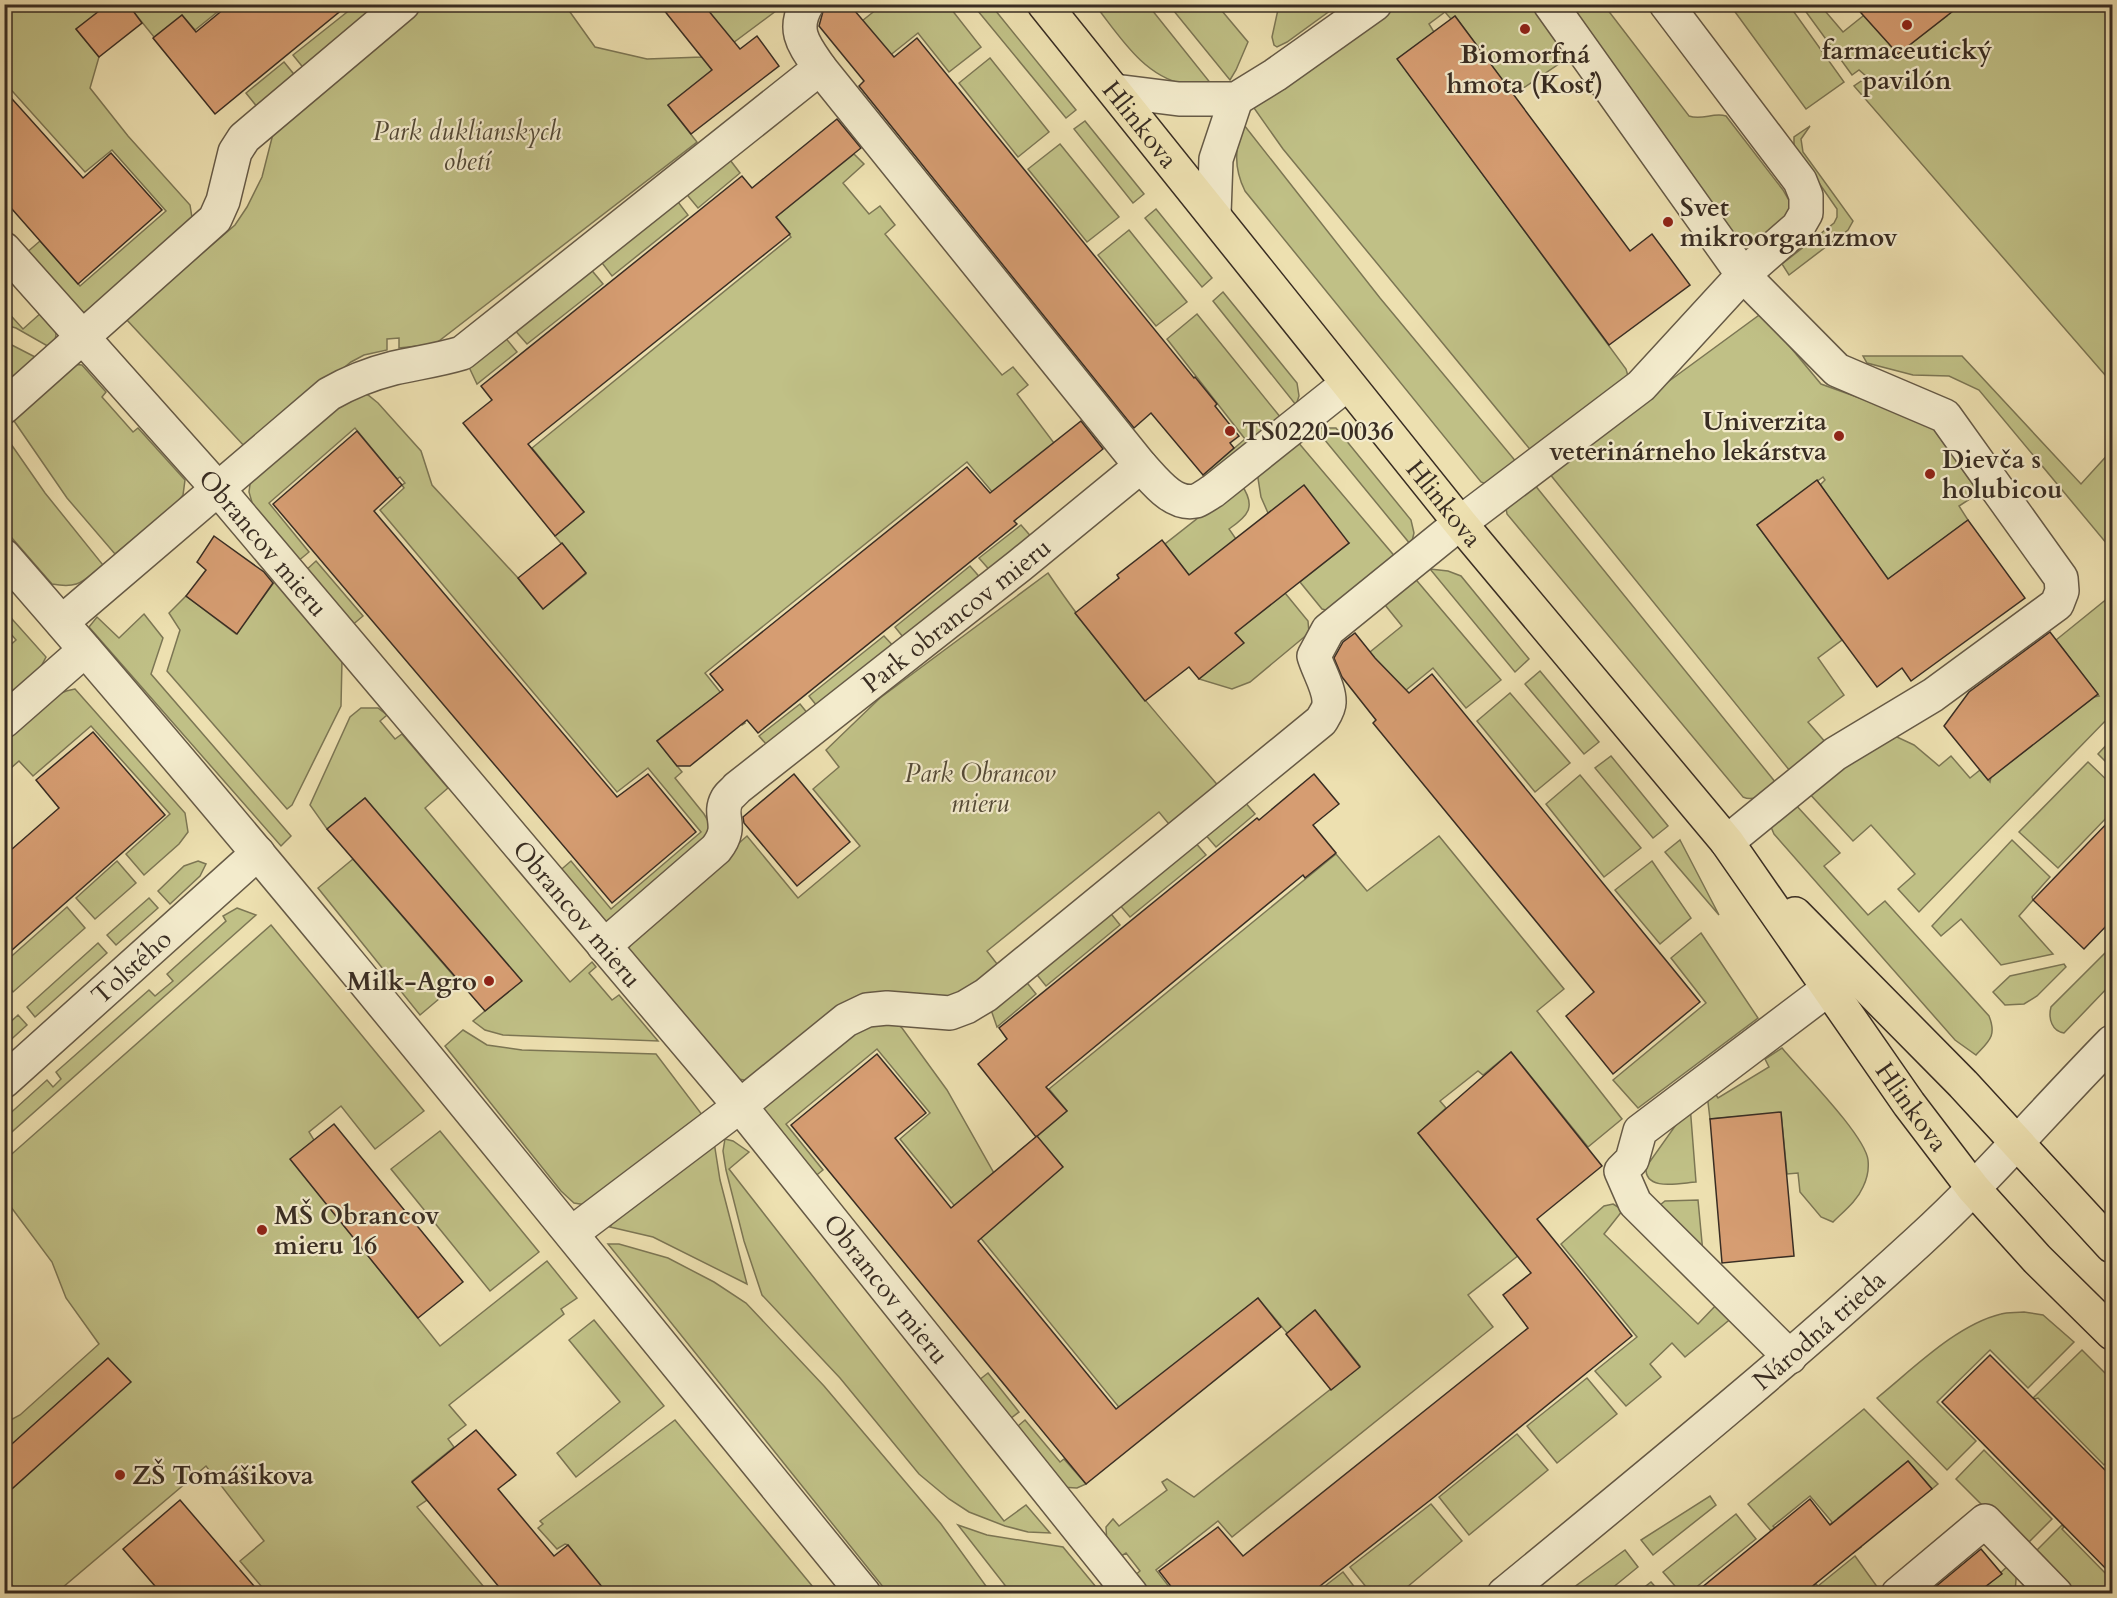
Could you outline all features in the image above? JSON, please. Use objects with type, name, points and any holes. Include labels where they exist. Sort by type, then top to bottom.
[{"type":"main road","name":"Hlinkova","points":[[1044,4],[1460,523],[1733,850],[1963,1084],[2112,1246]]},
{"type":"main road","name":"Hlinkova","points":[[1733,850],[1915,1112],[1973,1188],[2037,1259],[2112,1333]]},
{"type":"street","points":[[4,407],[215,219],[223,201],[235,152],[244,138],[403,4]]},
{"type":"street","points":[[807,4],[799,20],[800,33],[804,45],[820,68],[1141,466],[1166,492],[1181,500],[1196,501],[1213,491],[1347,384]]},
{"type":"street","points":[[1116,92],[1179,99],[1236,99],[1275,75],[1376,4]]},
{"type":"street","points":[[1550,4],[1743,275],[1837,370],[1945,416],[2061,578],[2062,591],[2057,604],[1933,695],[1835,754],[1733,850]]},
{"type":"street","points":[[572,1233],[740,1106],[846,1020],[867,1010],[887,1008],[950,1013],[986,995],[1321,721],[1330,705],[1314,656],[1328,630],[1460,523],[1641,386],[1743,275],[1798,227],[1806,213],[1806,196],[1800,181],[1666,4]]},
{"type":"street","points":[[62,622],[329,394],[355,380],[462,353],[820,68]]},
{"type":"street","points":[[1214,214],[1216,159],[1236,99]]},
{"type":"street","name":"Obrancov mieru","points":[[4,249],[218,489],[740,1106],[1131,1593]]},
{"type":"street","name":"Park obrancov mieru","points":[[604,945],[716,849],[724,839],[726,828],[723,811],[727,799],[737,788],[1019,566],[1141,466]]},
{"type":"street","points":[[4,556],[258,853],[572,1233],[864,1593]]},
{"type":"street","points":[[4,721],[86,650]]},
{"type":"street","name":"Tolstého","points":[[4,1081],[258,853]]},
{"type":"street","points":[[1790,1357],[1635,1203],[1622,1171],[1632,1160],[1640,1131],[1828,989]]},
{"type":"street","name":"Národná trieda","points":[[1504,1593],[1790,1357],[1918,1242],[1973,1188],[2112,1042]]},
{"type":"street","points":[[1898,1593],[1986,1521],[2056,1593]]},
{"type":"green space","points":[[1279,4],[1338,5],[1277,47],[1272,37]]},
{"type":"green space","points":[[4,5],[108,5],[76,29],[99,57],[90,88],[128,136],[190,205],[193,224],[84,319],[25,254],[40,241],[80,286],[166,211],[112,150],[85,172],[5,83]]},
{"type":"green space","points":[[128,5],[226,5],[195,30],[182,15],[154,37]]},
{"type":"green space","points":[[356,5],[378,5],[305,70],[293,55]]},
{"type":"green space","name":"Park duklianskych obetí","points":[[425,5],[565,5],[595,47],[647,59],[702,57],[703,5],[784,5],[729,46],[712,70],[668,105],[697,142],[435,344],[399,348],[399,338],[387,339],[387,350],[364,355],[351,362],[246,448],[126,319],[235,225],[262,177],[275,126]]},
{"type":"green space","points":[[882,5],[948,5],[981,47],[949,72],[918,33],[873,69],[862,21]]},
{"type":"green space","points":[[973,5],[991,5],[1076,110],[1066,118]]},
{"type":"green space","points":[[1095,5],[1148,5],[1212,85],[1184,84],[1169,80],[1156,72],[1133,53]]},
{"type":"green space","points":[[1169,5],[1217,5],[1248,42],[1230,80]]},
{"type":"green space","points":[[1398,5],[1535,5],[1572,55],[1513,95],[1455,16],[1451,19],[1445,12],[1429,24],[1434,32],[1398,59],[1626,369],[1628,376],[1533,453],[1283,149],[1254,108]]},
{"type":"green space","points":[[1566,5],[1604,5],[1689,116],[1698,118],[1726,116],[1783,190],[1791,204],[1785,218],[1774,231],[1747,253]]},
{"type":"green space","points":[[1730,5],[1789,5],[1844,82],[1806,109]]},
{"type":"green space","points":[[1801,5],[1820,5],[1843,32],[1868,12],[1895,44],[1892,47],[1898,54],[1947,16],[1938,5],[2104,5],[2112,17],[2112,383],[1854,86],[1867,77],[1859,70],[1852,75]]},
{"type":"green space","points":[[990,58],[1049,132],[1018,157],[959,83]]},
{"type":"green space","points":[[284,62],[297,78],[258,108],[246,93]]},
{"type":"green space","points":[[1085,121],[1144,194],[1133,203],[1074,129]]},
{"type":"green space","points":[[1244,125],[1380,298],[1518,464],[1486,484],[1481,482],[1245,191],[1237,166],[1238,142]]},
{"type":"green space","points":[[1810,126],[1801,139],[1803,152],[1853,221],[1848,230],[1789,275],[1782,264],[1834,223],[1837,217],[1837,209],[1794,147],[1794,137]]},
{"type":"green space","points":[[1060,144],[1119,217],[1087,242],[1028,169]]},
{"type":"green space","points":[[854,154],[864,164],[843,183],[869,214],[880,206],[895,225],[885,234],[1002,375],[1013,367],[1028,385],[1017,394],[1054,443],[1015,519],[967,462],[705,673],[745,723],[742,725],[717,695],[657,741],[682,772],[675,778],[704,814],[714,831],[608,923],[596,922],[556,874],[571,861],[611,909],[701,832],[648,768],[617,792],[380,510],[404,488],[402,485],[405,483],[400,477],[397,479],[355,428],[269,503],[309,552],[297,562],[253,506],[249,492],[251,477],[359,390],[378,403],[421,451],[432,485],[518,578],[543,609],[586,574],[555,536],[584,512],[532,448],[791,237],[776,217]]},
{"type":"green space","points":[[727,156],[740,173],[698,208],[684,191]]},
{"type":"green space","points":[[675,198],[688,215],[612,276],[599,259]]},
{"type":"green space","points":[[1156,209],[1212,278],[1202,287],[1145,218]]},
{"type":"green space","points":[[1129,230],[1187,302],[1156,326],[1098,255]]},
{"type":"green space","points":[[589,267],[603,284],[527,344],[513,328]]},
{"type":"green space","points":[[1223,292],[1297,383],[1299,396],[1296,405],[1213,301]]},
{"type":"green space","points":[[4,308],[23,329],[42,312],[56,332],[51,348],[16,328],[5,325]]},
{"type":"green space","points":[[1762,313],[1821,384],[1907,415],[1933,428],[1979,493],[1959,506],[1968,520],[1888,579],[1820,485],[1825,480],[1823,477],[1757,525],[1842,640],[1818,658],[1844,695],[1808,722],[1826,743],[1790,771],[1549,473],[1575,450]]},
{"type":"green space","points":[[1197,314],[1281,418],[1205,478],[1203,475],[1245,439],[1167,339]]},
{"type":"green space","points":[[504,336],[517,352],[477,384],[468,365]]},
{"type":"green space","points":[[4,341],[39,359],[4,390]]},
{"type":"green space","points":[[1863,356],[1962,356],[2081,484],[2112,450],[2112,550],[1979,390],[1949,376],[1913,375],[1867,363]]},
{"type":"green space","points":[[71,364],[82,365],[106,392],[102,397],[133,432],[138,428],[185,480],[183,495],[176,504],[115,554],[67,498],[12,418]]},
{"type":"green space","points":[[1315,428],[1336,428],[1411,520],[1414,533],[1411,545]]},
{"type":"green space","points":[[4,434],[45,493],[103,565],[80,582],[69,585],[52,584],[5,530]]},
{"type":"green space","points":[[1297,441],[1397,559],[1333,612],[1322,609],[1300,582],[1349,543],[1268,513],[1261,497],[1257,472]]},
{"type":"green space","points":[[1241,484],[1249,499],[1249,505],[1241,520],[1229,529],[1236,539],[1189,575],[1165,544]]},
{"type":"green space","points":[[1534,484],[1776,783],[1765,793],[1752,798],[1743,797],[1507,514],[1506,508]]},
{"type":"green space","points":[[1021,525],[1034,540],[993,574],[979,558]]},
{"type":"green space","points":[[316,561],[363,616],[350,627],[304,572]]},
{"type":"green space","points":[[970,566],[983,581],[907,642],[895,627]]},
{"type":"green space","points":[[1430,569],[1448,571],[1461,576],[1529,659],[1515,672]]},
{"type":"green space","name":"Park Obrancov mieru","points":[[1048,573],[1110,657],[1221,789],[1173,829],[1159,812],[987,951],[1001,969],[966,993],[932,999],[745,1080],[730,1078],[629,958],[629,948],[637,933],[747,836],[798,898],[860,846],[813,789],[839,767],[826,750],[880,698]]},
{"type":"green space","points":[[1412,575],[1501,680],[1466,708],[1433,668],[1389,704],[1370,652],[1402,626],[1381,600]]},
{"type":"green space","points":[[275,581],[342,660],[341,706],[292,805],[287,809],[167,671],[180,630],[169,613],[186,596],[236,634]]},
{"type":"green space","points":[[1285,593],[1308,621],[1309,633],[1250,682],[1232,689],[1199,679],[1243,643],[1235,633]]},
{"type":"green space","points":[[2108,598],[2112,602],[2112,714],[1919,912],[1898,889],[1915,874],[1871,825],[1853,841],[1808,792],[1844,764],[1895,736],[1914,745],[1939,766],[1951,756],[1970,778],[1980,770],[1990,782],[1991,777],[2094,697],[2099,696],[2056,640]]},
{"type":"green space","points":[[4,610],[46,657],[37,674],[5,706],[5,650],[16,640],[5,627]]},
{"type":"green space","points":[[144,614],[163,638],[151,674],[291,836],[281,846],[89,627],[97,617],[119,638]]},
{"type":"green space","points":[[884,636],[897,650],[821,711],[809,696]]},
{"type":"green space","points":[[1540,671],[1599,742],[1584,754],[1525,684]]},
{"type":"green space","points":[[75,689],[185,813],[188,832],[179,844],[144,875],[126,854],[170,814],[91,726],[33,776],[19,761],[5,773],[5,742],[45,702]]},
{"type":"green space","points":[[1510,693],[1570,763],[1535,792],[1477,721]]},
{"type":"green space","points":[[800,704],[812,719],[772,751],[759,736]]},
{"type":"green space","points":[[361,708],[378,708],[387,715],[380,721],[395,739],[402,734],[448,788],[425,808],[570,982],[592,962],[596,967],[589,973],[612,1000],[619,995],[658,1041],[503,1035],[485,1030],[473,1021],[521,981],[365,798],[327,829],[310,805],[350,717]]},
{"type":"green space","points":[[2112,739],[2112,768],[2098,754]]},
{"type":"green space","points":[[1611,756],[1668,826],[1653,838],[1595,768]]},
{"type":"green space","points":[[2088,762],[2112,785],[2112,812],[2058,868],[2019,832]]},
{"type":"green space","points":[[1580,775],[1641,848],[1604,877],[1546,804]]},
{"type":"green space","points":[[1244,801],[1255,814],[1216,847],[1204,833]]},
{"type":"green space","points":[[1794,803],[1840,853],[1824,866],[1868,915],[1885,901],[1989,1016],[1992,1033],[1988,1042],[1976,1055],[1955,1040],[1774,834],[1771,827]]},
{"type":"green space","points":[[1439,836],[1564,989],[1537,1011],[1622,1119],[1588,1147],[1511,1052],[1483,1075],[1478,1071],[1440,1101],[1446,1108],[1418,1133],[1519,1255],[1468,1295],[1493,1327],[1232,1537],[1218,1521],[1156,1570],[1174,1593],[1148,1594],[1134,1576],[1140,1571],[1126,1553],[1118,1558],[1107,1544],[1106,1527],[1113,1519],[1119,1526],[1167,1490],[1162,1482],[1167,1479],[1194,1497],[1360,1366],[1315,1310],[1287,1333],[1258,1298],[1122,1411],[900,1139],[930,1113],[877,1049],[786,1124],[823,1170],[808,1182],[763,1111],[766,1099],[857,1024],[895,1022],[902,1028],[947,1090],[994,1173],[1067,1111],[1049,1089],[1336,854],[1367,891]]},
{"type":"green space","points":[[1680,840],[1719,915],[1665,852]]},
{"type":"green space","points":[[2012,840],[2050,877],[2019,916],[2053,954],[2001,965],[1961,919],[1941,936],[1932,926]]},
{"type":"green space","points":[[1194,841],[1206,855],[1130,917],[1118,903]]},
{"type":"green space","points":[[353,859],[459,982],[420,1015],[318,888]]},
{"type":"green space","points":[[117,861],[136,883],[95,919],[76,898]]},
{"type":"green space","points":[[198,861],[206,864],[200,876],[170,904],[158,891],[184,866]]},
{"type":"green space","points":[[1652,861],[1691,918],[1660,944],[1615,890]]},
{"type":"green space","points":[[149,898],[158,908],[116,945],[107,935]]},
{"type":"green space","points":[[67,907],[85,928],[13,992],[5,981],[5,962]]},
{"type":"green space","points":[[237,908],[256,915],[5,1138],[5,1118],[47,1080],[53,1087],[61,1079],[56,1072],[149,990],[155,996],[173,981],[167,974],[226,921],[223,916]]},
{"type":"green space","points":[[1108,910],[1120,925],[1046,986],[1034,971]]},
{"type":"green space","name":"MŠ Obrancov mieru 16","points":[[271,925],[424,1111],[375,1149],[341,1106],[309,1132],[314,1140],[291,1159],[440,1346],[547,1261],[577,1298],[561,1309],[564,1314],[449,1405],[466,1425],[448,1439],[454,1447],[412,1481],[427,1500],[417,1507],[489,1593],[267,1593],[240,1561],[264,1541],[206,1466],[56,1593],[20,1593],[11,1584],[5,1589],[5,1507],[10,1502],[5,1495],[108,1358],[5,1451],[5,1423],[20,1415],[99,1344],[66,1298],[52,1262],[5,1199],[5,1160]]},
{"type":"green space","points":[[1701,933],[1758,1018],[1638,1108],[1613,1080],[1706,1003],[1671,958]]},
{"type":"green space","points":[[98,943],[107,953],[35,1017],[27,1007]]},
{"type":"green space","points":[[2112,946],[2112,983],[2064,1033],[2056,1030],[2050,1016],[2051,1007]]},
{"type":"green space","points":[[2064,964],[2066,967],[2037,996],[2024,1004],[2005,1005],[1993,992],[2010,976]]},
{"type":"green space","points":[[1024,979],[1036,994],[997,1027],[990,1007]]},
{"type":"green space","points":[[18,1015],[27,1025],[5,1045],[5,1027]]},
{"type":"green space","points":[[463,1030],[487,1045],[522,1050],[656,1054],[703,1116],[586,1205],[574,1203],[561,1191],[445,1046]]},
{"type":"green space","points":[[1782,1048],[1856,1135],[1868,1160],[1867,1177],[1860,1192],[1850,1206],[1833,1222],[1821,1217],[1800,1192],[1798,1173],[1787,1174],[1781,1113],[1710,1119],[1707,1094],[1713,1090],[1718,1098],[1769,1067],[1765,1059]]},
{"type":"green space","points":[[1690,1105],[1696,1182],[1657,1183],[1647,1175],[1646,1167]]},
{"type":"green space","points":[[440,1131],[539,1252],[490,1291],[391,1169]]},
{"type":"green space","points":[[725,1139],[733,1141],[749,1152],[729,1169],[1004,1521],[1026,1505],[1050,1533],[1028,1532],[1005,1526],[969,1512],[949,1499],[919,1474],[840,1378],[762,1295],[744,1241],[726,1170],[723,1151]]},
{"type":"green space","points":[[714,1142],[720,1180],[747,1284],[653,1237],[610,1227],[616,1217]]},
{"type":"green space","points":[[1698,1200],[1703,1253],[1660,1205],[1665,1201]]},
{"type":"green space","points":[[1613,1204],[1623,1210],[1604,1234],[1698,1324],[1718,1303],[1734,1316],[1685,1357],[1672,1343],[1650,1364],[1661,1377],[1626,1406],[1595,1371],[1637,1337],[1561,1244],[1604,1206]]},
{"type":"green space","points":[[608,1244],[619,1244],[668,1258],[714,1282],[746,1303],[824,1386],[941,1524],[991,1593],[888,1593]]},
{"type":"green space","points":[[2024,1312],[2043,1315],[2074,1342],[2028,1388],[1990,1350],[1937,1402],[1976,1441],[1947,1470],[1877,1398],[1936,1349],[1968,1328],[2001,1314]]},
{"type":"green space","points":[[594,1320],[664,1406],[576,1477],[557,1453],[620,1402],[569,1340]]},
{"type":"green space","points":[[2082,1350],[2112,1380],[2112,1457],[2104,1465],[2038,1398],[2033,1398]]},
{"type":"green space","points":[[988,1373],[1019,1412],[1006,1422],[974,1384]]},
{"type":"green space","points":[[1587,1378],[1617,1414],[1557,1463],[1527,1426]]},
{"type":"green space","points":[[1864,1409],[1938,1484],[1932,1489],[1908,1461],[1838,1518],[1861,1547],[1853,1553],[1830,1525],[1832,1522],[1810,1496],[1773,1526],[1775,1528],[1771,1531],[1748,1504]]},
{"type":"green space","points":[[675,1420],[818,1593],[603,1593],[605,1591],[568,1545],[565,1544],[557,1549],[538,1528],[543,1524],[540,1521]]},
{"type":"green space","points":[[1025,1420],[1060,1462],[1064,1459],[1086,1484],[1077,1488],[1059,1487],[1012,1431]]},
{"type":"green space","points":[[1517,1434],[1548,1470],[1469,1535],[1439,1497]]},
{"type":"green space","points":[[1984,1450],[2052,1519],[2024,1547],[1956,1479]]},
{"type":"green space","points":[[1710,1496],[1716,1505],[1653,1555],[1641,1540]]},
{"type":"green space","points":[[1431,1504],[1462,1541],[1400,1593],[1371,1593],[1350,1567]]},
{"type":"green space","points":[[1736,1514],[1756,1539],[1689,1593],[1681,1593],[1663,1572]]},
{"type":"green space","points":[[958,1525],[987,1535],[1063,1547],[1101,1593],[1011,1593]]},
{"type":"green space","points":[[2062,1525],[2064,1527],[2062,1529],[2112,1580],[2112,1593],[2071,1593],[2032,1555]]},
{"type":"green space","points":[[1625,1550],[1638,1567],[1606,1593],[1566,1593]]},
{"type":"green space","points":[[1855,1556],[1878,1588],[1875,1593],[1819,1594],[1813,1586],[1816,1584],[1818,1586]]},
{"type":"green space","points":[[2013,1561],[2017,1566],[2015,1593],[1978,1594]]},
{"type":"green space","points":[[1343,1572],[1359,1593],[1316,1593]]},
{"type":"green space","points":[[1651,1582],[1661,1593],[1637,1593]]},
{"type":"building","points":[[108,4],[128,4],[142,23],[99,57],[76,29]]},
{"type":"building","points":[[230,4],[349,4],[215,114],[153,38],[182,15],[196,32]]},
{"type":"building","points":[[659,4],[703,4],[740,49],[757,36],[779,66],[691,134],[668,105],[712,70]]},
{"type":"building","points":[[825,4],[849,4],[894,57],[917,38],[1217,404],[1215,406],[1239,436],[1230,443],[1234,448],[1203,475],[1151,413],[1134,428],[859,86],[864,81],[819,26]]},
{"type":"building","name":"farmaceutický pavilón","points":[[1853,4],[1962,4],[1898,54]]},
{"type":"building","points":[[1455,16],[1630,251],[1652,234],[1690,285],[1609,345],[1397,59]]},
{"type":"building","points":[[4,90],[83,178],[111,153],[162,210],[78,284],[4,200]]},
{"type":"building","points":[[837,119],[861,148],[776,217],[790,234],[528,444],[584,512],[555,536],[463,423],[492,400],[481,386],[742,176],[752,188]]},
{"type":"building","points":[[1081,421],[1103,449],[1014,521],[1017,524],[758,733],[747,720],[690,766],[677,766],[657,741],[723,690],[710,674],[967,467],[990,493]]},
{"type":"building","points":[[357,431],[402,485],[374,511],[617,797],[648,774],[696,832],[612,903],[273,504]]},
{"type":"building","points":[[1817,480],[1888,579],[1968,520],[2025,598],[1911,681],[1902,668],[1877,687],[1757,525]]},
{"type":"building","points":[[1304,485],[1349,543],[1235,633],[1244,643],[1199,679],[1189,667],[1145,701],[1075,613],[1119,578],[1117,575],[1162,540],[1189,575]]},
{"type":"building","points":[[214,536],[264,572],[273,583],[237,634],[186,596],[206,570],[197,562]]},
{"type":"building","points":[[562,543],[586,573],[543,609],[518,578]]},
{"type":"building","points":[[2050,632],[2098,694],[1988,780],[1944,726],[1969,692]]},
{"type":"building","points":[[1355,633],[1375,658],[1409,693],[1432,674],[1700,1002],[1613,1074],[1566,1016],[1594,992],[1373,723],[1376,720],[1342,677],[1334,658],[1343,642]]},
{"type":"building","points":[[93,732],[165,815],[4,957],[4,856],[59,808],[36,780]]},
{"type":"building","points":[[794,774],[850,842],[797,886],[744,823],[743,817]]},
{"type":"building","points":[[1314,774],[1339,804],[1313,825],[1336,853],[1305,878],[1303,875],[1046,1087],[1067,1111],[1036,1137],[978,1064],[1007,1039],[999,1028]]},
{"type":"building","points":[[365,798],[522,981],[485,1011],[327,829]]},
{"type":"building","points":[[2112,818],[2112,920],[2084,949],[2033,900]]},
{"type":"building","points":[[1511,1052],[1602,1166],[1537,1219],[1632,1336],[1433,1498],[1311,1593],[1176,1593],[1159,1571],[1218,1527],[1243,1556],[1528,1328],[1503,1295],[1531,1273],[1418,1133]]},
{"type":"building","points":[[877,1054],[926,1113],[895,1138],[951,1208],[1037,1136],[1063,1167],[978,1241],[1116,1409],[1258,1298],[1281,1327],[1086,1484],[791,1125]]},
{"type":"building","points":[[1781,1112],[1794,1256],[1722,1263],[1710,1119]]},
{"type":"building","points":[[334,1124],[463,1282],[418,1318],[290,1159]]},
{"type":"building","points":[[1315,1310],[1360,1367],[1331,1390],[1286,1334]]},
{"type":"building","points":[[1990,1355],[2112,1477],[2112,1575],[1942,1402]]},
{"type":"building","points":[[108,1358],[131,1382],[4,1496],[4,1451]]},
{"type":"building","points":[[476,1430],[516,1475],[498,1489],[554,1556],[568,1545],[607,1593],[504,1593],[412,1482]]},
{"type":"building","points":[[1908,1461],[1932,1489],[1804,1593],[1695,1593],[1810,1499],[1830,1525]]},
{"type":"building","points":[[180,1500],[260,1593],[161,1593],[123,1549]]},
{"type":"building","points":[[1981,1549],[2002,1574],[1977,1593],[1928,1593]]},
{"type":"place","name":"farmaceutický pavilón","points":[[1907,25]]},
{"type":"place","name":"Biomorfná hmota (Kosť)","points":[[1525,29]]},
{"type":"place","name":"Svet mikroorganizmov","points":[[1668,222]]},
{"type":"place","name":"TS0220-0036","points":[[1230,431]]},
{"type":"place","name":"Univerzita veterinárneho lekárstva","points":[[1839,436]]},
{"type":"place","name":"Dievča s holubicou","points":[[1930,474]]},
{"type":"place","name":"Milk-Agro","points":[[489,981]]},
{"type":"place","name":"MŠ Obrancov mieru 16","points":[[262,1230]]},
{"type":"place","name":"ZŠ Tomášikova","points":[[120,1475]]}]
